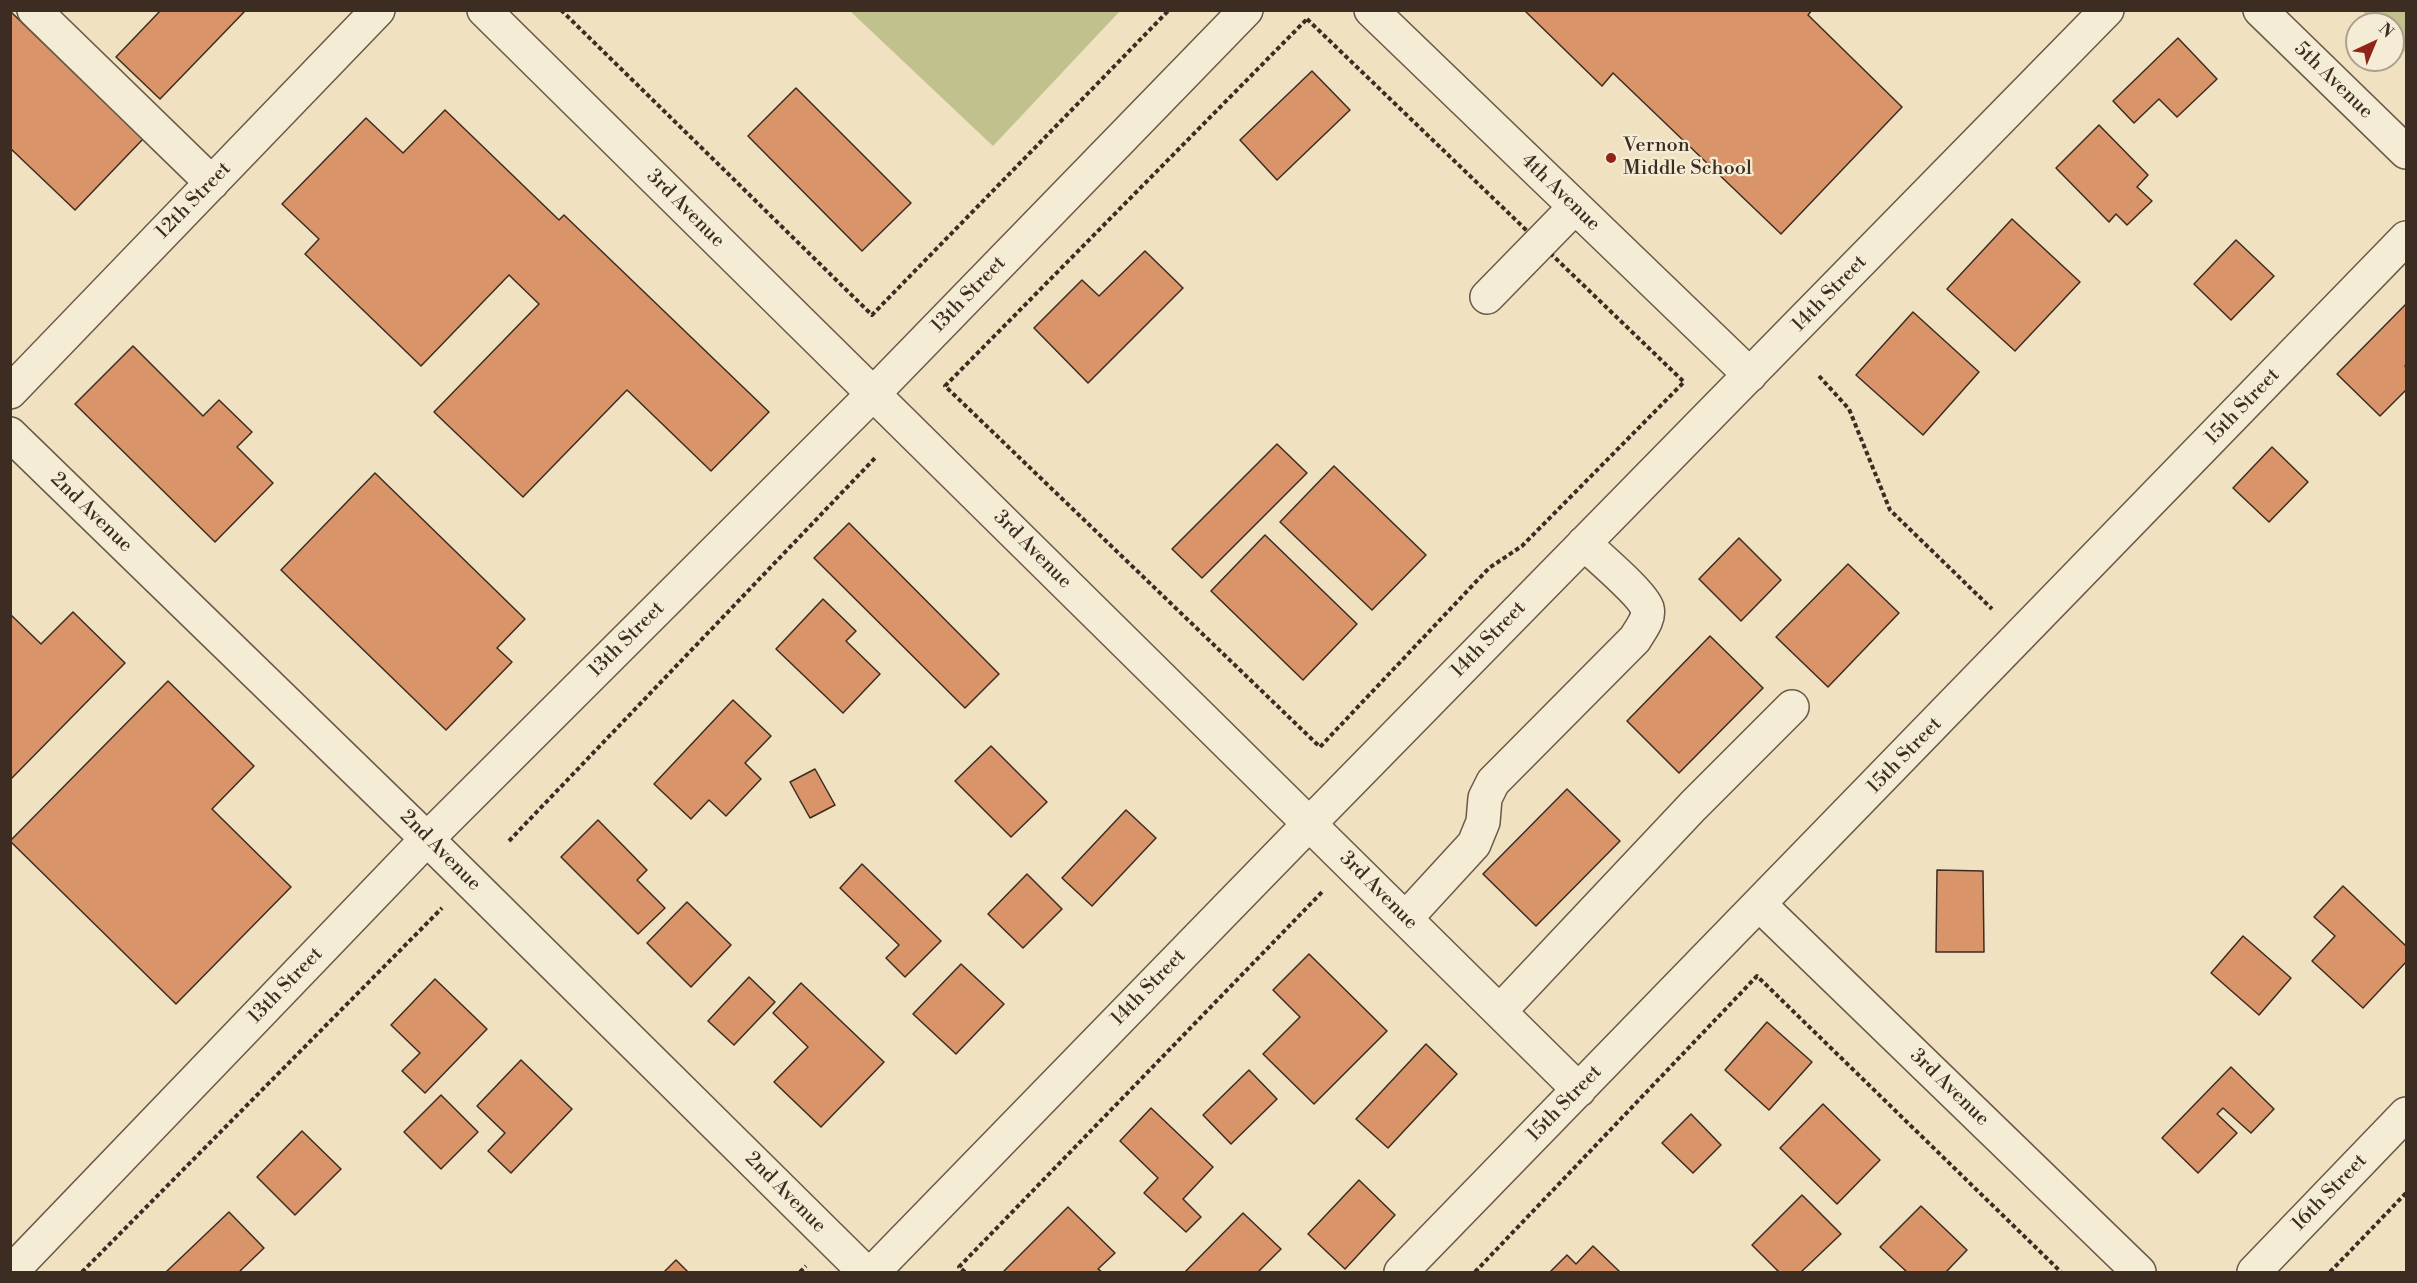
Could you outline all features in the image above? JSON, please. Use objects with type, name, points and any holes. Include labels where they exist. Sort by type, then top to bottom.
[{"type":"street","points":[[34,10],[212,183]]},
{"type":"street","name":"12th Street","points":[[10,392],[378,10]]},
{"type":"street","name":"3rd Avenue","points":[[484,10],[1310,822],[1579,1090]]},
{"type":"street","name":"13th Street","points":[[11,1272],[427,839],[873,394],[1246,10]]},
{"type":"street","name":"4th Avenue","points":[[1371,10],[1750,375]]},
{"type":"street","name":"14th Street","points":[[873,1272],[1310,822],[2107,10]]},
{"type":"street","name":"5th Avenue","points":[[2260,10],[2406,152]]},
{"type":"street","points":[[1487,297],[1574,208]]},
{"type":"street","name":"15th Street","points":[[1401,1272],[2406,238]]},
{"type":"street","name":"2nd Avenue","points":[[10,434],[427,839],[865,1272]]},
{"type":"street","points":[[1406,918],[1474,844],[1482,822],[1485,798],[1493,782],[1635,639],[1646,620],[1647,608],[1636,593],[1584,543]]},
{"type":"street","points":[[1500,1011],[1693,806],[1792,707]]},
{"type":"street","name":"3rd Avenue","points":[[1760,904],[2139,1272]]},
{"type":"street","name":"16th Street","points":[[2254,1272],[2406,1114]]},
{"type":"path","points":[[561,10],[872,315],[1169,10]]},
{"type":"path","points":[[1307,19],[1540,242],[1684,382],[1522,546],[1489,568],[1320,747],[945,386],[1307,19]]},
{"type":"path","points":[[1819,376],[1849,409],[1890,510],[1992,609]]},
{"type":"path","points":[[509,841],[875,458]]},
{"type":"path","points":[[964,1272],[959,1267],[1326,889]]},
{"type":"path","points":[[82,1272],[443,907]]},
{"type":"path","points":[[1475,1272],[1757,975],[2061,1272]]},
{"type":"path","points":[[2330,1272],[2406,1192]]},
{"type":"green space","points":[[850,11],[1120,11],[993,146]]},
{"type":"green space","points":[[2406,11],[2406,53],[2405,12],[2363,12]]},
{"type":"building","points":[[161,10],[246,10],[160,99],[116,57]]},
{"type":"building","points":[[1524,10],[1812,10],[1808,15],[1902,107],[1781,234],[1613,73],[1602,86]]},
{"type":"building","points":[[10,11],[143,139],[75,210],[10,148]]},
{"type":"building","points":[[2178,38],[2217,79],[2177,117],[2159,99],[2134,123],[2113,101]]},
{"type":"building","points":[[1312,71],[1350,110],[1277,180],[1240,140]]},
{"type":"building","points":[[796,88],[911,203],[862,251],[748,136]]},
{"type":"building","points":[[445,110],[559,220],[564,215],[769,412],[711,471],[627,390],[523,497],[434,412],[539,304],[509,275],[421,366],[305,254],[319,239],[282,204],[366,118],[403,153]]},
{"type":"building","points":[[2099,125],[2148,175],[2137,187],[2152,201],[2127,225],[2116,214],[2109,222],[2056,168]]},
{"type":"building","points":[[2012,219],[2080,282],[2015,351],[1947,289]]},
{"type":"building","points":[[2236,240],[2274,276],[2231,320],[2194,284]]},
{"type":"building","points":[[1145,251],[1183,288],[1088,383],[1034,328],[1082,280],[1099,296]]},
{"type":"building","points":[[2406,304],[2406,390],[2380,416],[2337,374]]},
{"type":"building","points":[[1913,312],[1979,372],[1923,435],[1856,375]]},
{"type":"building","points":[[133,346],[203,416],[219,400],[252,432],[237,447],[273,483],[215,542],[75,404]]},
{"type":"building","points":[[1277,444],[1307,473],[1202,578],[1172,549]]},
{"type":"building","points":[[2272,447],[2308,482],[2269,522],[2233,488]]},
{"type":"building","points":[[1334,466],[1426,555],[1372,610],[1280,522]]},
{"type":"building","points":[[375,473],[525,619],[497,648],[512,662],[446,730],[281,570]]},
{"type":"building","points":[[849,523],[999,674],[965,708],[814,558]]},
{"type":"building","points":[[1265,535],[1357,624],[1303,680],[1211,591]]},
{"type":"building","points":[[1739,538],[1781,580],[1741,621],[1699,579]]},
{"type":"building","points":[[1848,564],[1899,613],[1828,687],[1776,637]]},
{"type":"building","points":[[823,599],[856,631],[846,641],[880,674],[843,713],[776,649]]},
{"type":"building","points":[[73,612],[125,663],[10,780],[10,614],[41,644]]},
{"type":"building","points":[[1710,636],[1763,688],[1679,773],[1627,721]]},
{"type":"building","points":[[168,681],[254,766],[212,809],[291,887],[176,1004],[10,841]]},
{"type":"building","points":[[733,700],[771,736],[745,763],[761,779],[726,816],[709,800],[691,819],[654,784]]},
{"type":"building","points":[[991,746],[1047,802],[1011,837],[955,781]]},
{"type":"building","points":[[815,769],[835,805],[810,818],[790,782]]},
{"type":"building","points":[[1567,789],[1620,841],[1536,926],[1483,874]]},
{"type":"building","points":[[1126,810],[1156,838],[1092,906],[1062,878]]},
{"type":"building","points":[[598,820],[647,870],[637,880],[665,908],[638,934],[561,857]]},
{"type":"building","points":[[862,864],[941,941],[905,977],[886,958],[899,945],[840,888]]},
{"type":"building","points":[[1937,870],[1983,871],[1984,952],[1936,952]]},
{"type":"building","points":[[1027,874],[1062,909],[1023,948],[988,914]]},
{"type":"building","points":[[2343,886],[2406,946],[2406,962],[2363,1008],[2312,961],[2335,936],[2314,917]]},
{"type":"building","points":[[687,902],[731,945],[691,987],[647,943]]},
{"type":"building","points":[[2243,936],[2291,978],[2259,1015],[2211,973]]},
{"type":"building","points":[[1309,954],[1387,1031],[1314,1104],[1263,1054],[1300,1017],[1273,990]]},
{"type":"building","points":[[961,964],[1004,1004],[956,1054],[913,1014]]},
{"type":"building","points":[[749,977],[775,1002],[734,1045],[708,1021]]},
{"type":"building","points":[[435,979],[487,1029],[425,1093],[402,1071],[420,1053],[391,1025]]},
{"type":"building","points":[[801,983],[884,1062],[821,1127],[774,1082],[808,1047],[773,1013]]},
{"type":"building","points":[[1767,1022],[1812,1062],[1769,1110],[1725,1070]]},
{"type":"building","points":[[1426,1044],[1457,1074],[1388,1148],[1356,1119]]},
{"type":"building","points":[[521,1060],[572,1109],[511,1173],[488,1151],[505,1133],[477,1106]]},
{"type":"building","points":[[2231,1067],[2274,1109],[2251,1133],[2223,1108],[2217,1114],[2237,1133],[2198,1173],[2162,1138]]},
{"type":"building","points":[[1249,1070],[1277,1099],[1231,1144],[1203,1115]]},
{"type":"building","points":[[441,1095],[478,1132],[441,1169],[404,1132]]},
{"type":"building","points":[[1823,1104],[1880,1160],[1837,1204],[1780,1148]]},
{"type":"building","points":[[1151,1108],[1213,1167],[1183,1199],[1201,1217],[1186,1232],[1144,1193],[1158,1178],[1120,1141]]},
{"type":"building","points":[[1691,1114],[1721,1145],[1693,1173],[1662,1143]]},
{"type":"building","points":[[302,1131],[341,1169],[295,1215],[257,1177]]},
{"type":"building","points":[[1359,1180],[1395,1215],[1345,1269],[1308,1234]]},
{"type":"building","points":[[1802,1195],[1841,1234],[1801,1272],[1779,1272],[1752,1245]]},
{"type":"building","points":[[1921,1206],[1967,1250],[1946,1272],[1907,1272],[1880,1247]]},
{"type":"building","points":[[1068,1207],[1115,1253],[1098,1269],[1102,1272],[1003,1272]]},
{"type":"building","points":[[229,1212],[264,1248],[239,1272],[166,1272]]},
{"type":"building","points":[[1243,1213],[1281,1249],[1258,1272],[1185,1272]]},
{"type":"building","points":[[1593,1246],[1620,1272],[1550,1272],[1567,1255],[1576,1264]]},
{"type":"building","points":[[676,1260],[688,1272],[664,1272]]},
{"type":"place","name":"Vernon Middle School","points":[[1611,158]]}]
